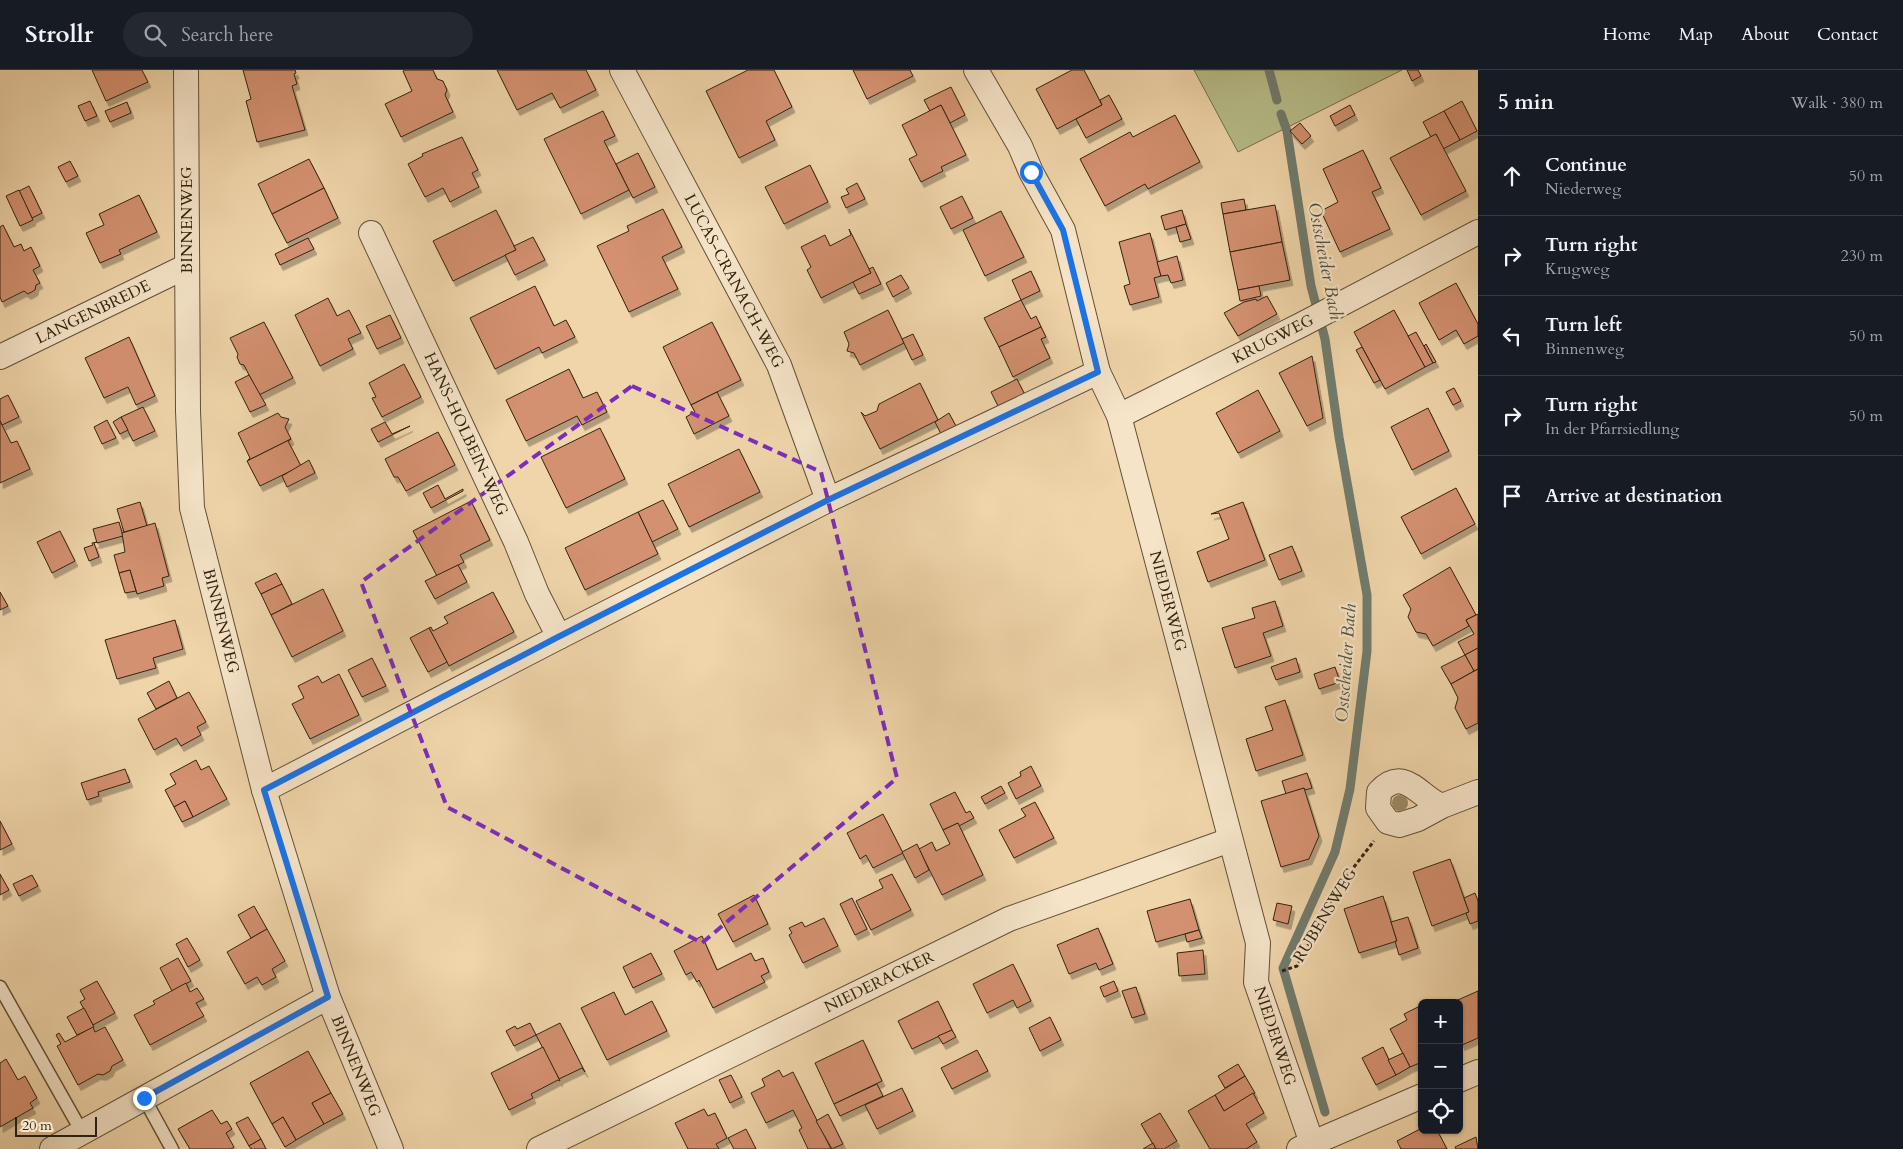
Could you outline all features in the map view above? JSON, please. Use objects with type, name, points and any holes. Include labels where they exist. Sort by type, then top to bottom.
[{"type":"street","name":"BINNENWEG","points":[[186,70],[188,411],[192,508],[264,790],[328,997],[391,1149]]},
{"type":"street","name":"LUCAS-CRANACH-WEG","points":[[622,70],[779,365],[828,500]]},
{"type":"street","name":"NIEDERWEG","points":[[976,70],[1020,146],[1031,172],[1063,230],[1098,372],[1120,416],[1258,943],[1256,982],[1308,1147]]},
{"type":"street","name":"KRUGWEG","points":[[1120,416],[1332,310],[1478,232]]},
{"type":"street","name":"HANS-HOLBEIN-WEG","points":[[371,233],[512,533],[537,594],[558,637]]},
{"type":"street","name":"LANGENBREDE","points":[[0,357],[187,266]]},
{"type":"street","points":[[264,790],[558,637],[828,500],[1098,372]]},
{"type":"street","points":[[1442,806],[1433,803],[1424,793],[1407,783],[1397,781],[1386,783],[1379,792],[1378,808],[1388,822],[1399,825],[1418,819],[1442,806],[1478,792]]},
{"type":"street","name":"NIEDERACKER","points":[[540,1149],[1009,918],[1230,840]]},
{"type":"street","points":[[52,1149],[328,997]]},
{"type":"street","points":[[1463,1078],[1478,1072]]},
{"type":"street","points":[[1308,1147],[1418,1098]]},
{"type":"lane","points":[[0,987],[82,1132]]},
{"type":"lane","points":[[144,1098],[172,1149]]},
{"type":"path","name":"RUBENSWEG","points":[[1274,974],[1297,966],[1340,885],[1388,822]]},
{"type":"highlighted area","points":[[632,386],[821,472],[897,778],[702,943],[447,807],[361,582]]},
{"type":"green space","points":[[1194,70],[1402,70],[1238,152]]},
{"type":"building","points":[[92,70],[142,70],[148,82],[106,101]]},
{"type":"building","points":[[243,70],[295,70],[296,73],[294,74],[297,84],[292,86],[305,130],[257,142],[246,101],[251,99]]},
{"type":"building","points":[[433,70],[437,79],[443,81],[447,90],[445,95],[453,112],[401,137],[385,104],[412,91],[403,71]]},
{"type":"building","points":[[497,70],[586,70],[596,90],[560,108],[552,93],[517,110]]},
{"type":"building","points":[[748,70],[774,70],[792,107],[766,121],[775,140],[739,158],[706,91]]},
{"type":"building","points":[[853,70],[910,70],[913,76],[867,99]]},
{"type":"building","points":[[1072,70],[1084,70],[1102,105],[1057,129],[1036,89]]},
{"type":"building","points":[[1407,70],[1418,70],[1421,76],[1412,81]]},
{"type":"building","points":[[951,87],[965,115],[950,123],[941,105],[930,111],[924,100]]},
{"type":"building","points":[[1109,95],[1122,119],[1086,138],[1076,119],[1102,105],[1100,100]]},
{"type":"building","points":[[90,101],[97,116],[85,121],[78,106]]},
{"type":"building","points":[[1462,101],[1477,131],[1460,140],[1444,111]]},
{"type":"building","points":[[127,102],[131,113],[110,122],[105,111]]},
{"type":"building","points":[[941,105],[966,155],[941,167],[943,171],[921,182],[909,159],[917,155],[902,125]]},
{"type":"building","points":[[1350,105],[1355,115],[1335,126],[1330,116]]},
{"type":"building","points":[[603,111],[615,136],[604,141],[629,190],[581,214],[544,139]]},
{"type":"building","points":[[1444,111],[1460,140],[1443,149],[1436,134],[1431,137],[1423,122]]},
{"type":"building","points":[[1175,115],[1200,162],[1148,189],[1145,184],[1105,206],[1080,159],[1130,132],[1133,137]]},
{"type":"building","points":[[1300,123],[1311,136],[1302,144],[1290,131]]},
{"type":"building","points":[[1436,134],[1466,191],[1421,215],[1390,158]]},
{"type":"building","points":[[462,137],[478,170],[472,173],[479,187],[450,202],[443,188],[425,197],[408,164],[423,156],[422,154]]},
{"type":"building","points":[[1363,150],[1381,188],[1372,192],[1390,229],[1340,252],[1321,211],[1338,202],[1323,169]]},
{"type":"building","points":[[638,153],[655,187],[633,198],[616,164]]},
{"type":"building","points":[[309,159],[324,188],[272,214],[258,184]]},
{"type":"building","points":[[70,161],[78,176],[66,182],[58,167]]},
{"type":"building","points":[[810,165],[828,202],[784,224],[765,187]]},
{"type":"building","points":[[857,183],[865,199],[846,208],[841,197],[849,194],[846,189]]},
{"type":"building","points":[[29,186],[42,213],[32,218],[19,191]]},
{"type":"building","points":[[324,188],[338,218],[287,243],[272,214]]},
{"type":"building","points":[[19,190],[33,220],[20,226],[6,196]]},
{"type":"building","points":[[139,195],[157,232],[119,250],[121,254],[100,263],[86,233],[104,225],[99,214]]},
{"type":"building","points":[[962,196],[973,218],[951,229],[940,207]]},
{"type":"building","points":[[1244,199],[1246,210],[1223,214],[1221,203]]},
{"type":"building","points":[[1275,205],[1282,242],[1230,252],[1223,214]]},
{"type":"building","points":[[663,209],[682,247],[662,257],[678,289],[629,312],[597,246],[629,231],[627,226]]},
{"type":"building","points":[[496,210],[516,250],[453,281],[433,241]]},
{"type":"building","points":[[1182,210],[1186,224],[1165,230],[1161,216]]},
{"type":"building","points":[[1001,211],[1024,257],[985,276],[963,230]]},
{"type":"building","points":[[1186,224],[1191,239],[1180,242],[1176,227]]},
{"type":"building","points":[[3,225],[14,247],[21,244],[24,251],[31,247],[40,266],[33,270],[40,283],[36,285],[35,290],[28,294],[24,291],[2,302],[0,297],[0,227]]},
{"type":"building","points":[[849,229],[871,273],[821,298],[807,270],[811,267],[801,247],[825,235],[830,246],[851,235]]},
{"type":"building","points":[[1150,233],[1161,276],[1154,278],[1159,297],[1130,305],[1124,286],[1130,284],[1119,242]]},
{"type":"building","points":[[533,237],[545,260],[515,275],[505,255],[516,250],[514,246]]},
{"type":"building","points":[[308,238],[314,249],[280,265],[275,254]]},
{"type":"building","points":[[1282,242],[1290,280],[1238,290],[1230,252]]},
{"type":"building","points":[[1177,256],[1183,280],[1171,283],[1168,275],[1161,276],[1157,262]]},
{"type":"building","points":[[873,267],[881,284],[859,294],[853,282],[871,273],[869,269]]},
{"type":"building","points":[[1031,271],[1040,291],[1021,300],[1012,280]]},
{"type":"building","points":[[901,275],[909,288],[893,297],[886,283]]},
{"type":"building","points":[[1456,283],[1478,324],[1478,336],[1464,344],[1456,330],[1439,340],[1419,303]]},
{"type":"building","points":[[535,286],[554,326],[566,320],[575,337],[542,353],[539,347],[495,369],[470,318]]},
{"type":"building","points":[[1259,286],[1261,296],[1240,301],[1238,290]]},
{"type":"building","points":[[1267,296],[1277,314],[1238,336],[1224,313],[1244,302],[1256,299],[1257,301]]},
{"type":"building","points":[[328,298],[337,316],[349,310],[361,333],[348,339],[353,349],[320,366],[295,315]]},
{"type":"building","points":[[1021,300],[1031,319],[1036,316],[1041,327],[999,347],[984,318]]},
{"type":"building","points":[[888,310],[904,343],[860,365],[854,353],[847,351],[849,344],[844,332]]},
{"type":"building","points":[[1394,310],[1425,367],[1385,389],[1354,332]]},
{"type":"building","points":[[390,315],[401,338],[377,349],[366,326]]},
{"type":"building","points":[[264,322],[293,378],[259,395],[244,365],[240,364],[237,357],[238,354],[230,338]]},
{"type":"building","points":[[712,322],[741,380],[691,405],[663,347]]},
{"type":"building","points":[[1041,327],[1046,337],[1041,339],[1050,358],[1013,377],[999,347]]},
{"type":"building","points":[[1416,332],[1433,363],[1425,367],[1408,336]]},
{"type":"building","points":[[913,334],[923,355],[912,360],[902,339]]},
{"type":"building","points":[[129,337],[155,396],[136,405],[128,387],[104,398],[85,358]]},
{"type":"building","points":[[1426,344],[1436,362],[1433,363],[1424,346]]},
{"type":"building","points":[[1362,347],[1380,380],[1374,383],[1356,350]]},
{"type":"building","points":[[1312,356],[1323,418],[1307,426],[1279,373]]},
{"type":"building","points":[[404,364],[421,397],[382,417],[372,398],[376,397],[369,383]]},
{"type":"building","points":[[569,369],[583,398],[597,392],[607,412],[582,425],[577,416],[526,441],[506,400]]},
{"type":"building","points":[[249,375],[266,405],[250,412],[235,382]]},
{"type":"building","points":[[1017,379],[1025,395],[999,408],[991,392]]},
{"type":"building","points":[[920,383],[938,420],[880,449],[861,412],[865,416],[877,411],[879,404]]},
{"type":"building","points":[[1454,388],[1461,401],[1453,405],[1446,392]]},
{"type":"building","points":[[1258,390],[1280,431],[1238,453],[1216,413]]},
{"type":"building","points":[[717,392],[729,416],[694,434],[686,417],[695,412],[691,405]]},
{"type":"building","points":[[8,395],[19,417],[2,425],[0,421],[0,399]]},
{"type":"building","points":[[143,407],[155,431],[133,441],[121,417]]},
{"type":"building","points":[[1428,408],[1449,451],[1412,470],[1391,427]]},
{"type":"building","points":[[278,413],[281,417],[289,419],[285,427],[291,439],[247,461],[250,458],[238,433]]},
{"type":"building","points":[[949,413],[957,428],[942,436],[935,422]]},
{"type":"building","points":[[121,417],[128,430],[120,434],[113,422]]},
{"type":"building","points":[[107,420],[116,438],[102,444],[94,427]]},
{"type":"building","points":[[0,421],[11,443],[17,441],[30,469],[0,483]]},
{"type":"building","points":[[385,422],[392,434],[410,426],[378,442],[371,429]]},
{"type":"building","points":[[600,428],[625,479],[566,508],[541,457]]},
{"type":"building","points":[[438,432],[455,465],[406,491],[398,477],[394,477],[385,459]]},
{"type":"building","points":[[291,439],[288,441],[301,466],[260,486],[247,461]]},
{"type":"building","points":[[739,449],[760,492],[689,527],[668,484]]},
{"type":"building","points":[[309,460],[315,473],[287,487],[282,476]]},
{"type":"building","points":[[438,485],[445,499],[463,489],[463,491],[431,508],[423,493]]},
{"type":"building","points":[[1456,488],[1475,524],[1421,554],[1401,517]]},
{"type":"building","points":[[663,500],[678,529],[652,542],[638,512]]},
{"type":"building","points":[[471,501],[490,540],[460,555],[464,562],[437,576],[413,531]]},
{"type":"building","points":[[140,502],[147,526],[124,532],[117,509]]},
{"type":"building","points":[[1243,502],[1265,560],[1208,582],[1197,552],[1229,539],[1219,513],[1211,514]]},
{"type":"building","points":[[638,512],[658,554],[585,590],[565,548]]},
{"type":"building","points":[[119,522],[123,536],[97,543],[93,529]]},
{"type":"building","points":[[155,523],[169,576],[162,578],[164,586],[137,594],[130,570],[119,573],[114,555],[125,552],[122,533]]},
{"type":"building","points":[[60,531],[75,561],[52,573],[37,542]]},
{"type":"building","points":[[97,542],[94,543],[99,557],[89,561],[84,548],[93,545],[92,543]]},
{"type":"building","points":[[1292,546],[1302,571],[1279,580],[1269,555]]},
{"type":"building","points":[[458,565],[467,582],[435,599],[425,581]]},
{"type":"building","points":[[1450,567],[1476,615],[1466,620],[1469,626],[1433,646],[1426,634],[1416,632],[1408,617],[1411,609],[1403,595]]},
{"type":"building","points":[[130,570],[136,591],[125,593],[119,573]]},
{"type":"building","points":[[276,573],[282,584],[261,594],[255,583]]},
{"type":"building","points":[[282,584],[292,604],[271,615],[261,594]]},
{"type":"building","points":[[323,589],[343,631],[292,657],[271,615]]},
{"type":"building","points":[[0,592],[8,606],[0,610]]},
{"type":"building","points":[[493,592],[514,632],[449,666],[429,628],[431,627],[433,631],[448,623],[444,617]]},
{"type":"building","points":[[1275,601],[1283,626],[1263,633],[1271,656],[1235,668],[1222,628],[1255,618],[1252,608]]},
{"type":"building","points":[[1478,614],[1478,648],[1465,655],[1458,642],[1474,634],[1466,620]]},
{"type":"building","points":[[175,620],[183,649],[153,658],[156,668],[117,679],[105,640]]},
{"type":"building","points":[[429,628],[447,662],[428,672],[410,638]]},
{"type":"building","points":[[1478,648],[1478,669],[1474,671],[1465,655]]},
{"type":"building","points":[[1465,655],[1474,671],[1451,684],[1441,667]]},
{"type":"building","points":[[372,658],[386,686],[362,697],[348,670]]},
{"type":"building","points":[[1296,658],[1300,672],[1276,680],[1271,667]]},
{"type":"building","points":[[1335,667],[1340,682],[1319,689],[1314,674]]},
{"type":"building","points":[[1478,669],[1478,723],[1466,729],[1455,708],[1458,698],[1451,684]]},
{"type":"building","points":[[339,674],[359,715],[310,739],[292,704],[304,698],[298,686],[318,676],[322,683]]},
{"type":"building","points":[[169,681],[177,698],[156,709],[147,693]]},
{"type":"building","points":[[189,692],[206,722],[197,727],[201,735],[181,746],[176,738],[154,750],[138,719]]},
{"type":"building","points":[[1285,700],[1303,755],[1256,771],[1246,739],[1273,730],[1265,707]]},
{"type":"building","points":[[196,760],[201,770],[209,766],[227,799],[193,817],[185,801],[174,807],[165,790],[176,784],[170,774]]},
{"type":"building","points":[[1031,766],[1041,786],[1016,799],[1008,783],[1021,776],[1020,772]]},
{"type":"building","points":[[125,769],[130,782],[98,792],[99,796],[87,800],[81,783]]},
{"type":"building","points":[[1307,773],[1312,788],[1305,790],[1304,788],[1286,794],[1282,781]]},
{"type":"building","points":[[1001,786],[1005,793],[985,804],[981,797]]},
{"type":"building","points":[[1304,788],[1319,836],[1309,859],[1281,867],[1261,801]]},
{"type":"building","points":[[955,792],[966,813],[970,811],[974,818],[959,826],[958,823],[943,830],[930,804]]},
{"type":"building","points":[[185,801],[193,817],[182,822],[174,807]]},
{"type":"building","points":[[1035,802],[1054,838],[1014,858],[999,830],[1026,816],[1021,809]]},
{"type":"building","points":[[883,814],[903,853],[873,868],[866,855],[860,859],[847,833]]},
{"type":"building","points":[[0,821],[12,844],[0,850]]},
{"type":"building","points":[[958,823],[983,875],[942,895],[919,849],[932,842],[936,851],[950,844],[943,830]]},
{"type":"building","points":[[917,844],[929,870],[915,878],[902,852]]},
{"type":"building","points":[[1450,859],[1469,912],[1432,926],[1413,872]]},
{"type":"building","points":[[0,874],[9,890],[0,895]]},
{"type":"building","points":[[892,874],[911,910],[871,930],[856,901],[883,888],[879,880]]},
{"type":"building","points":[[32,875],[38,886],[19,896],[13,884]]},
{"type":"building","points":[[1475,893],[1478,901],[1478,921],[1470,924],[1466,913],[1469,912],[1464,898]]},
{"type":"building","points":[[754,895],[768,924],[733,942],[718,914]]},
{"type":"building","points":[[1383,896],[1397,941],[1359,953],[1344,909]]},
{"type":"building","points":[[852,898],[867,929],[855,935],[840,904]]},
{"type":"building","points":[[1190,899],[1199,930],[1156,942],[1147,911]]},
{"type":"building","points":[[1277,903],[1292,906],[1288,924],[1273,920]]},
{"type":"building","points":[[254,906],[267,929],[251,938],[238,915]]},
{"type":"building","points":[[1408,917],[1418,948],[1399,955],[1391,922]]},
{"type":"building","points":[[824,918],[838,946],[803,963],[789,935],[792,933],[789,928],[802,922],[805,927]]},
{"type":"building","points":[[1098,928],[1113,964],[1099,970],[1096,963],[1069,974],[1057,945]]},
{"type":"building","points":[[267,929],[285,961],[272,969],[276,977],[262,985],[257,977],[245,984],[227,952]]},
{"type":"building","points":[[1199,930],[1202,938],[1187,942],[1185,934]]},
{"type":"building","points":[[702,936],[717,970],[751,953],[755,961],[763,958],[769,972],[761,976],[765,982],[713,1008],[699,980],[697,982],[691,972],[686,975],[674,951]]},
{"type":"building","points":[[187,938],[200,960],[188,967],[176,944]]},
{"type":"building","points":[[1203,950],[1205,974],[1179,976],[1177,953]]},
{"type":"building","points":[[651,953],[662,974],[633,988],[623,967]]},
{"type":"building","points":[[178,958],[191,981],[172,991],[160,968]]},
{"type":"building","points":[[1013,964],[1031,1001],[1017,1008],[1013,1000],[987,1013],[973,984]]},
{"type":"building","points":[[97,981],[115,1013],[93,1025],[80,1002],[85,999],[80,990]]},
{"type":"building","points":[[1114,981],[1118,991],[1104,997],[1100,987]]},
{"type":"building","points":[[186,983],[190,992],[197,988],[204,999],[196,1003],[204,1016],[150,1045],[134,1015],[155,1004],[153,1001]]},
{"type":"building","points":[[1136,987],[1145,1014],[1132,1018],[1122,991]]},
{"type":"building","points":[[1478,991],[1478,1038],[1463,1045],[1463,999],[1460,999]]},
{"type":"building","points":[[614,992],[625,1015],[652,1001],[667,1031],[607,1060],[581,1008]]},
{"type":"building","points":[[938,1001],[952,1030],[912,1049],[898,1021]]},
{"type":"building","points":[[1418,1007],[1418,1064],[1410,1067],[1390,1029],[1407,1020],[1404,1014]]},
{"type":"building","points":[[84,1008],[94,1027],[77,1035],[67,1017]]},
{"type":"building","points":[[1050,1017],[1061,1040],[1040,1051],[1029,1028]]},
{"type":"building","points":[[530,1023],[536,1035],[514,1046],[506,1031],[515,1026],[517,1029]]},
{"type":"building","points":[[560,1023],[585,1072],[582,1068],[559,1079],[536,1035]]},
{"type":"building","points":[[93,1027],[95,1032],[105,1027],[123,1060],[112,1066],[110,1071],[103,1075],[98,1074],[78,1085],[57,1046],[61,1044],[56,1035],[59,1033],[65,1042]]},
{"type":"building","points":[[952,1030],[956,1037],[943,1044],[938,1036]]},
{"type":"building","points":[[863,1040],[882,1081],[834,1104],[815,1063]]},
{"type":"building","points":[[543,1047],[560,1081],[558,1080],[531,1094],[533,1098],[509,1110],[491,1073]]},
{"type":"building","points":[[1383,1047],[1396,1075],[1376,1085],[1362,1058]]},
{"type":"building","points":[[977,1050],[988,1071],[952,1089],[941,1068]]},
{"type":"building","points":[[308,1051],[331,1093],[312,1103],[324,1124],[296,1140],[283,1117],[272,1124],[250,1083]]},
{"type":"building","points":[[1403,1053],[1410,1067],[1396,1075],[1388,1060]]},
{"type":"building","points":[[6,1059],[18,1080],[25,1076],[37,1098],[30,1103],[33,1108],[0,1127],[0,1063]]},
{"type":"building","points":[[1238,1064],[1245,1076],[1225,1088],[1218,1076]]},
{"type":"building","points":[[779,1070],[783,1077],[793,1072],[831,1149],[808,1149],[799,1130],[802,1128],[793,1110],[766,1123],[751,1093],[765,1086],[762,1079]]},
{"type":"building","points":[[731,1075],[742,1097],[730,1103],[719,1080]]},
{"type":"building","points":[[1245,1076],[1255,1093],[1224,1111],[1215,1095]]},
{"type":"building","points":[[877,1084],[883,1096],[840,1116],[834,1104]]},
{"type":"building","points":[[902,1088],[913,1111],[877,1129],[865,1105]]},
{"type":"building","points":[[331,1093],[343,1114],[324,1124],[312,1103]]},
{"type":"building","points":[[1253,1093],[1264,1113],[1246,1124],[1257,1142],[1246,1149],[1210,1149],[1188,1111],[1215,1095],[1224,1111]]},
{"type":"building","points":[[704,1109],[708,1116],[715,1113],[727,1138],[716,1144],[719,1149],[688,1149],[675,1123]]},
{"type":"building","points":[[212,1110],[221,1124],[227,1121],[232,1129],[226,1133],[234,1147],[231,1149],[190,1149],[178,1129]]},
{"type":"building","points":[[1160,1113],[1177,1141],[1164,1149],[1156,1149],[1141,1124]]},
{"type":"building","points":[[828,1114],[843,1144],[832,1149],[816,1121]]},
{"type":"building","points":[[248,1117],[261,1139],[249,1146],[236,1123]]},
{"type":"building","points":[[283,1117],[296,1140],[285,1147],[272,1124]]},
{"type":"building","points":[[746,1129],[756,1149],[734,1149],[728,1138]]},
{"type":"building","points":[[1418,1130],[1418,1134],[1439,1134],[1447,1149],[1401,1149],[1397,1141]]},
{"type":"building","points":[[1476,1137],[1478,1149],[1456,1149],[1455,1147]]},
{"type":"building","points":[[261,1139],[266,1149],[251,1149],[249,1146]]},
{"type":"building","points":[[1153,1143],[1156,1149],[1143,1149]]},
{"type":"waterway","name":"Ostscheider Bach","points":[[1269,70],[1277,100]]},
{"type":"waterway","name":"Ostscheider Bach","points":[[1281,114],[1287,131],[1311,286],[1325,339],[1339,437],[1367,595],[1367,651],[1350,789],[1335,852],[1283,968],[1325,1112]]},
{"type":"route","points":[[144,1098],[328,997],[264,790],[558,637],[828,500],[1098,372],[1063,230],[1031,172]]}]
